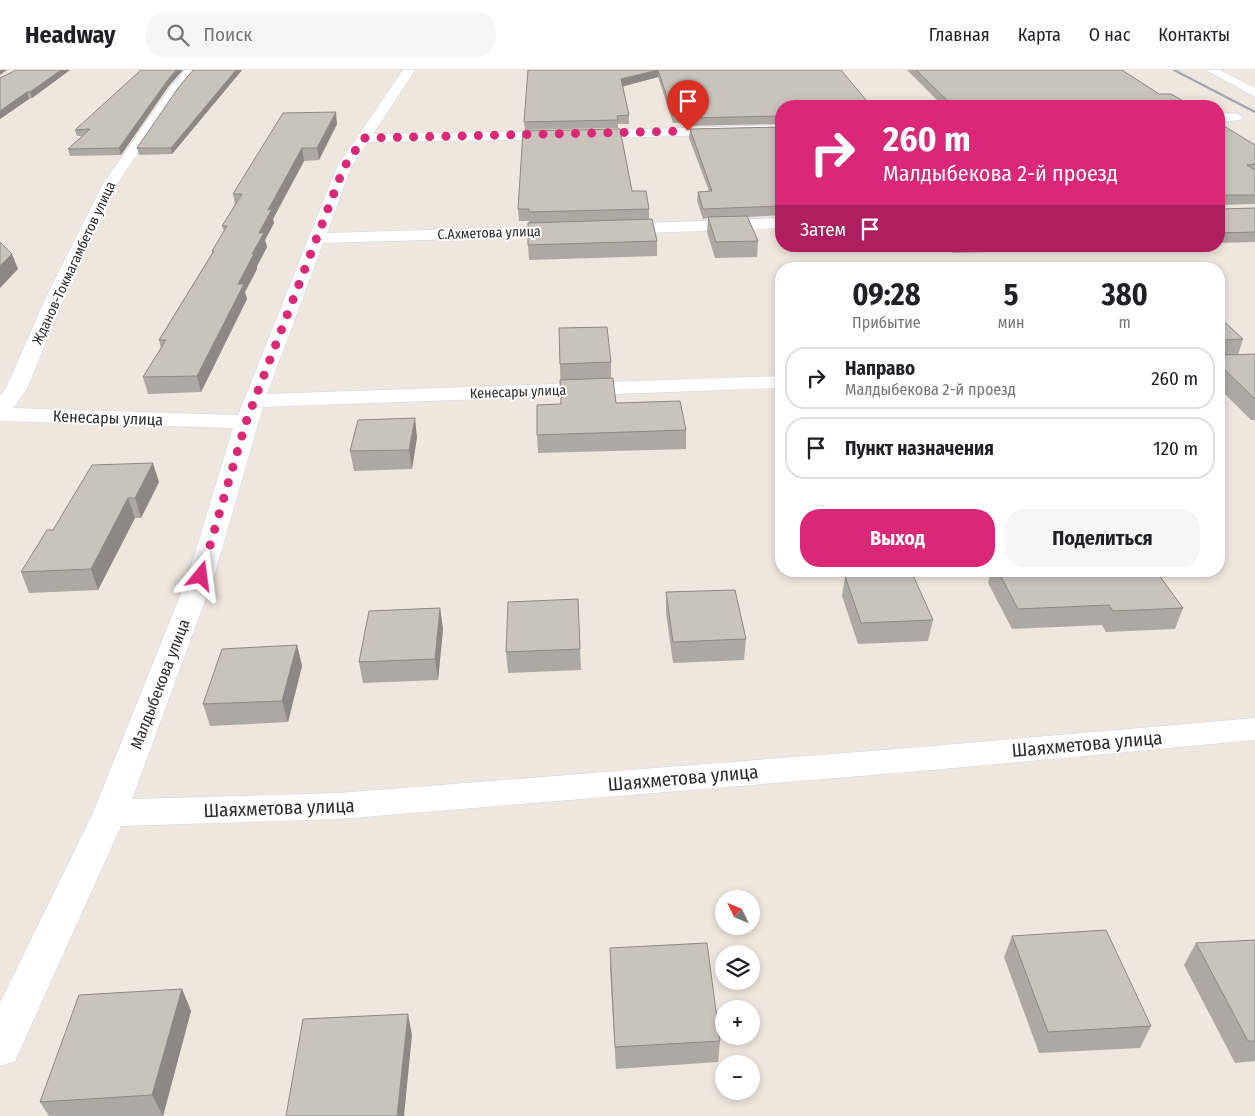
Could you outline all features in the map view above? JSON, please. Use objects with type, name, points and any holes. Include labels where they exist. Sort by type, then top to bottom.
[{"type":"street","name":"Жданов-Токмагамбетов улица","points":[[0,413],[16,389],[57,293],[110,184],[174,91],[192,70]]},
{"type":"street","name":"Малдыбекова улица","points":[[0,1047],[110,813],[201,576],[250,412],[344,167],[410,70]]},
{"type":"street","points":[[1212,70],[1255,94]]},
{"type":"street","points":[[1225,118],[1236,117]]},
{"type":"street","points":[[364,138],[577,135],[775,129]]},
{"type":"street","points":[[607,230],[775,223]]},
{"type":"street","name":"С.Ахметова улица","points":[[317,238],[578,230]]},
{"type":"street","name":"Кенесары улица","points":[[0,413],[250,412],[775,382]]},
{"type":"street","name":"Шаяхметова улица","points":[[110,813],[339,806],[911,760],[1255,729]]},
{"type":"building","points":[[16,70],[61,70],[0,111],[0,78]]},
{"type":"building","points":[[141,70],[176,70],[119,148],[68,149],[90,129],[75,130]]},
{"type":"building","points":[[193,70],[236,70],[171,148],[137,148],[178,88]]},
{"type":"building","points":[[528,70],[658,70],[621,79],[629,115],[617,116],[618,120],[524,122]]},
{"type":"building","points":[[658,70],[841,70],[866,100],[775,100],[775,116],[685,118],[684,115],[673,115]]},
{"type":"building","points":[[916,70],[1122,70],[1159,94],[1171,94],[1182,100],[947,100]]},
{"type":"building","points":[[336,112],[317,148],[302,148],[268,210],[272,209],[259,233],[264,233],[238,284],[244,284],[197,376],[143,377],[166,340],[159,340],[214,251],[212,251],[227,226],[222,226],[242,194],[233,194],[283,113]]},
{"type":"building","points":[[775,127],[775,206],[703,209],[698,192],[712,191],[690,129]]},
{"type":"building","points":[[1225,127],[1255,145],[1255,164],[1247,165],[1255,170],[1255,195],[1225,195]]},
{"type":"building","points":[[620,129],[632,191],[646,191],[649,209],[529,212],[529,209],[518,209],[523,131]]},
{"type":"building","points":[[1255,208],[1255,232],[1225,233],[1225,209]]},
{"type":"building","points":[[747,216],[758,241],[716,242],[708,217]]},
{"type":"building","points":[[652,219],[657,241],[528,245],[528,223]]},
{"type":"building","points":[[0,242],[12,254],[0,266]]},
{"type":"building","points":[[1225,322],[1243,339],[1225,340]]},
{"type":"building","points":[[607,327],[611,362],[560,364],[559,328]]},
{"type":"building","points":[[1255,354],[1255,399],[1225,370],[1225,355]]},
{"type":"building","points":[[613,378],[616,403],[680,401],[686,430],[537,435],[537,405],[561,404],[560,380]]},
{"type":"building","points":[[415,418],[409,450],[350,451],[358,420]]},
{"type":"building","points":[[153,463],[135,498],[128,498],[91,569],[21,572],[47,530],[53,530],[92,465]]},
{"type":"building","points":[[845,577],[914,577],[933,620],[861,623]]},
{"type":"building","points":[[1001,577],[1160,577],[1183,608],[1113,611],[1109,605],[1018,609]]},
{"type":"building","points":[[735,590],[746,639],[673,642],[666,592]]},
{"type":"building","points":[[578,599],[580,649],[506,652],[508,602]]},
{"type":"building","points":[[440,608],[435,659],[359,662],[369,611]]},
{"type":"building","points":[[297,645],[282,701],[203,704],[222,649]]},
{"type":"building","points":[[1106,930],[1151,1026],[1048,1032],[1012,936]]},
{"type":"building","points":[[1255,940],[1255,1041],[1248,1041],[1196,943]]},
{"type":"building","points":[[707,943],[715,1003],[715,1041],[615,1047],[610,948]]},
{"type":"building","points":[[182,989],[152,1095],[40,1102],[79,995]]},
{"type":"building","points":[[408,1014],[397,1116],[286,1116],[303,1019]]},
{"type":"railway","points":[[1174,70],[1255,112]]},
{"type":"route","points":[[201,576],[246,422],[344,167],[364,138],[577,135],[688,131]]}]
